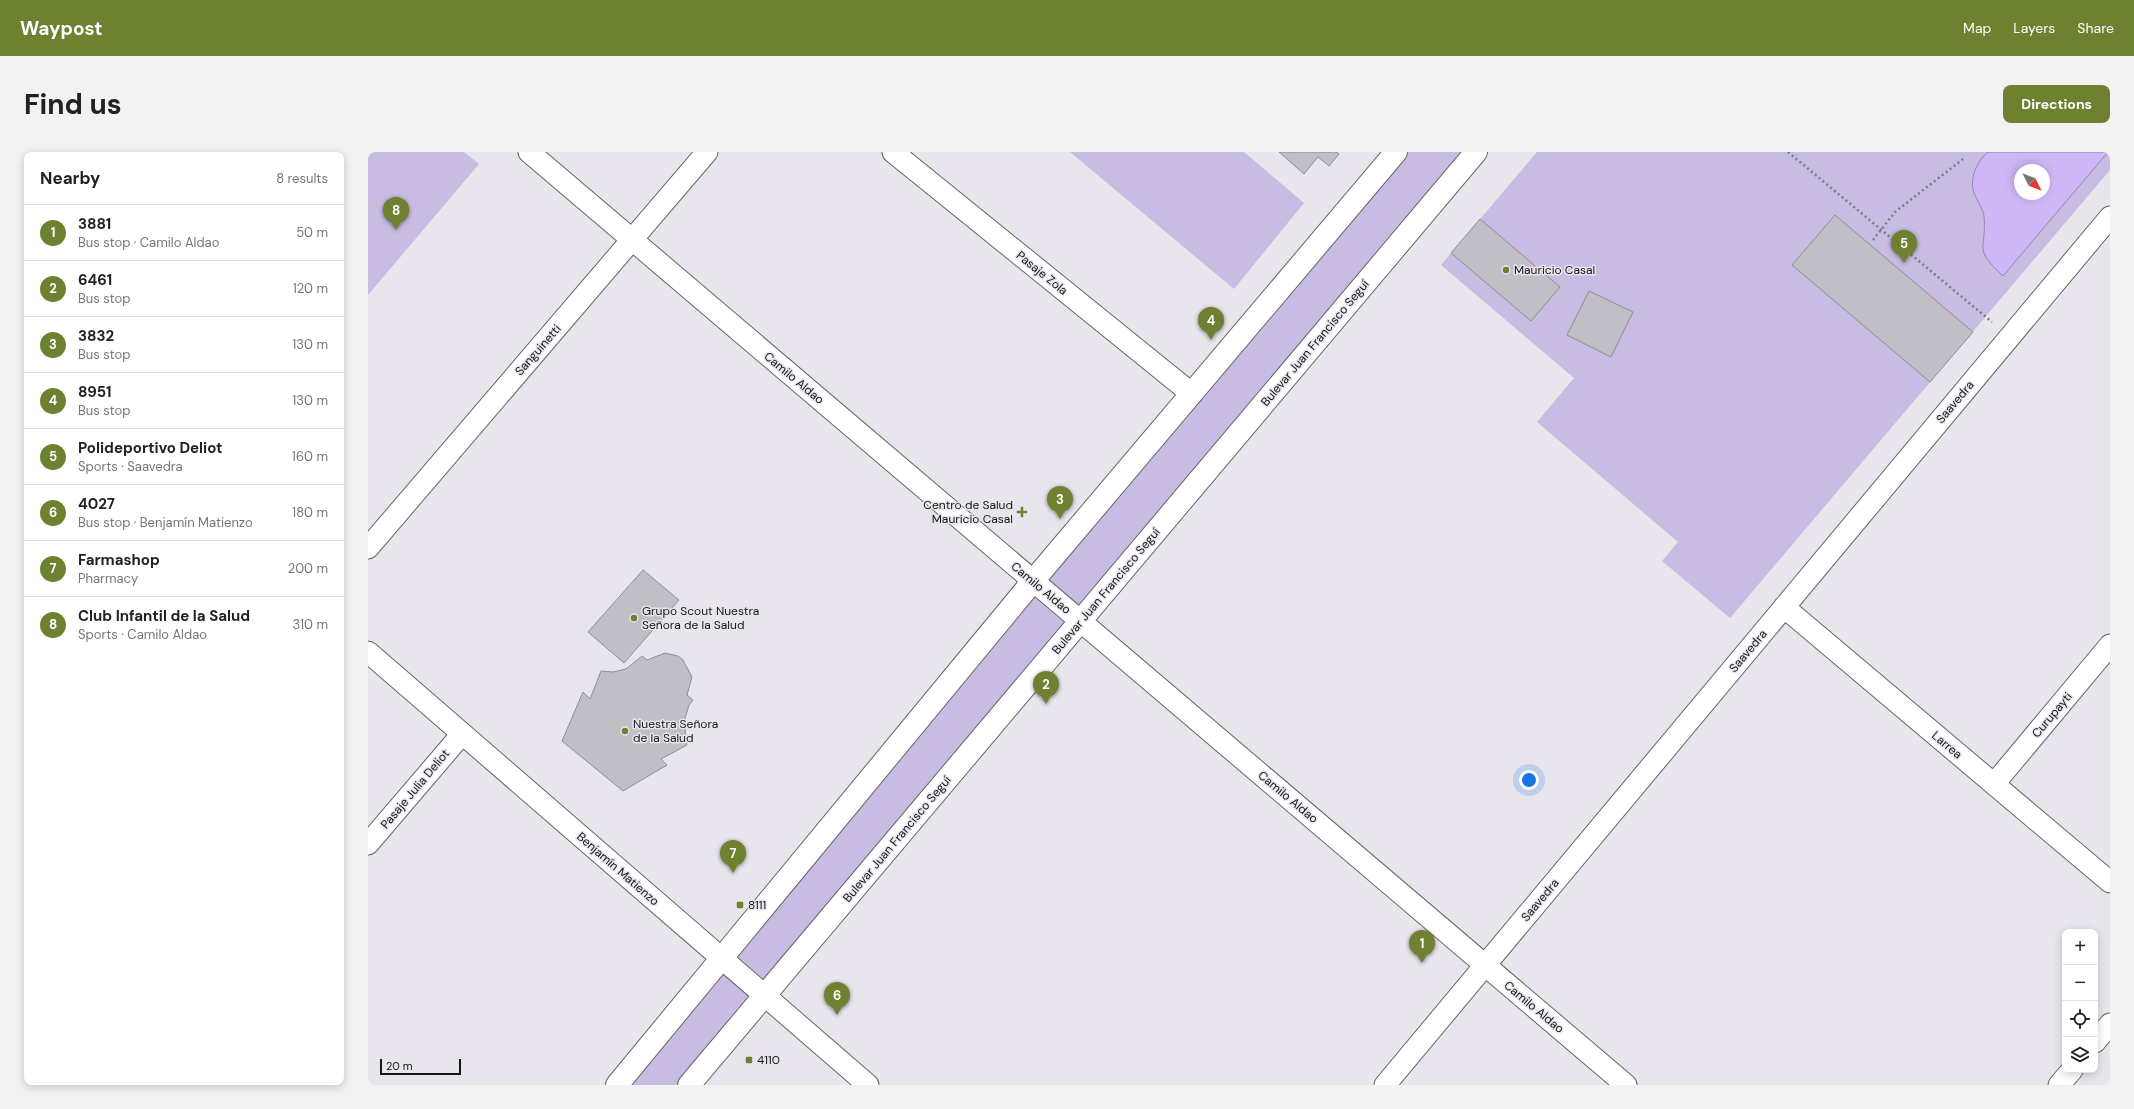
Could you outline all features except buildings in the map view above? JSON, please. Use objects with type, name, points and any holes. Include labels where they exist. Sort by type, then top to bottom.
[{"type":"main road","points":[[617,1085],[722,960],[1033,581],[1396,152]]},
{"type":"main road","name":"Bulevar Juan Francisco Seguí","points":[[689,1085],[1476,152]]},
{"type":"street","name":"Camilo Aldao","points":[[529,152],[1626,1085]]},
{"type":"street","name":"Sanguinetti","points":[[368,548],[707,152]]},
{"type":"street","name":"Pasaje Zola","points":[[893,152],[1192,394]]},
{"type":"street","name":"Saavedra","points":[[1385,1085],[2010,337],[2103,239],[2110,217]]},
{"type":"street","name":"Larrea","points":[[1784,607],[2110,882]]},
{"type":"street","name":"Curupayti","points":[[1994,784],[2110,645]]},
{"type":"street","name":"Benjamín Matienzo","points":[[368,652],[868,1085]]},
{"type":"street","name":"Pasaje Julia Deliot","points":[[368,844],[462,734]]},
{"type":"street","points":[[2098,1038],[2110,1024]]},
{"type":"street","points":[[2059,1085],[2069,1073]]},
{"type":"path","points":[[1788,152],[2010,337]]},
{"type":"path","points":[[1872,240],[1896,212],[1963,159]]},
{"type":"shaded area","points":[[368,152],[464,152],[479,164],[368,295]]},
{"type":"shaded area","points":[[1070,152],[1244,152],[1304,203],[1234,289]]},
{"type":"shaded area","points":[[1396,152],[1476,152],[689,1085],[617,1085]]},
{"type":"shaded area","points":[[1537,152],[2110,152],[2110,170],[1730,618],[1662,561],[1678,542],[1537,422],[1574,378],[1441,265]]},
{"type":"shaded area","points":[[1988,152],[2108,152],[2003,276],[1993,267],[1984,254],[1984,216],[1973,188],[1973,176],[1980,160]]},
{"type":"place","name":"Club Infantil de la Salud","points":[[396,230]]},
{"type":"place","name":"Polideportivo Deliot","points":[[1904,263]]},
{"type":"place","name":"Mauricio Casal","points":[[1506,270]]},
{"type":"place","name":"8951","points":[[1211,340]]},
{"type":"place","name":"Centro de Salud Mauricio Casal","points":[[1022,512]]},
{"type":"place","name":"3832","points":[[1060,519]]},
{"type":"place","name":"Grupo Scout Nuestra Señora de la Salud","points":[[634,618]]},
{"type":"place","name":"6461","points":[[1046,704]]},
{"type":"place","name":"Nuestra Señora de la Salud","points":[[625,731]]},
{"type":"place","name":"Farmashop","points":[[733,873]]},
{"type":"place","name":"8111","points":[[740,905]]},
{"type":"place","name":"3881","points":[[1422,963]]},
{"type":"place","name":"4027","points":[[837,1015]]},
{"type":"place","name":"4110","points":[[749,1060]]}]
